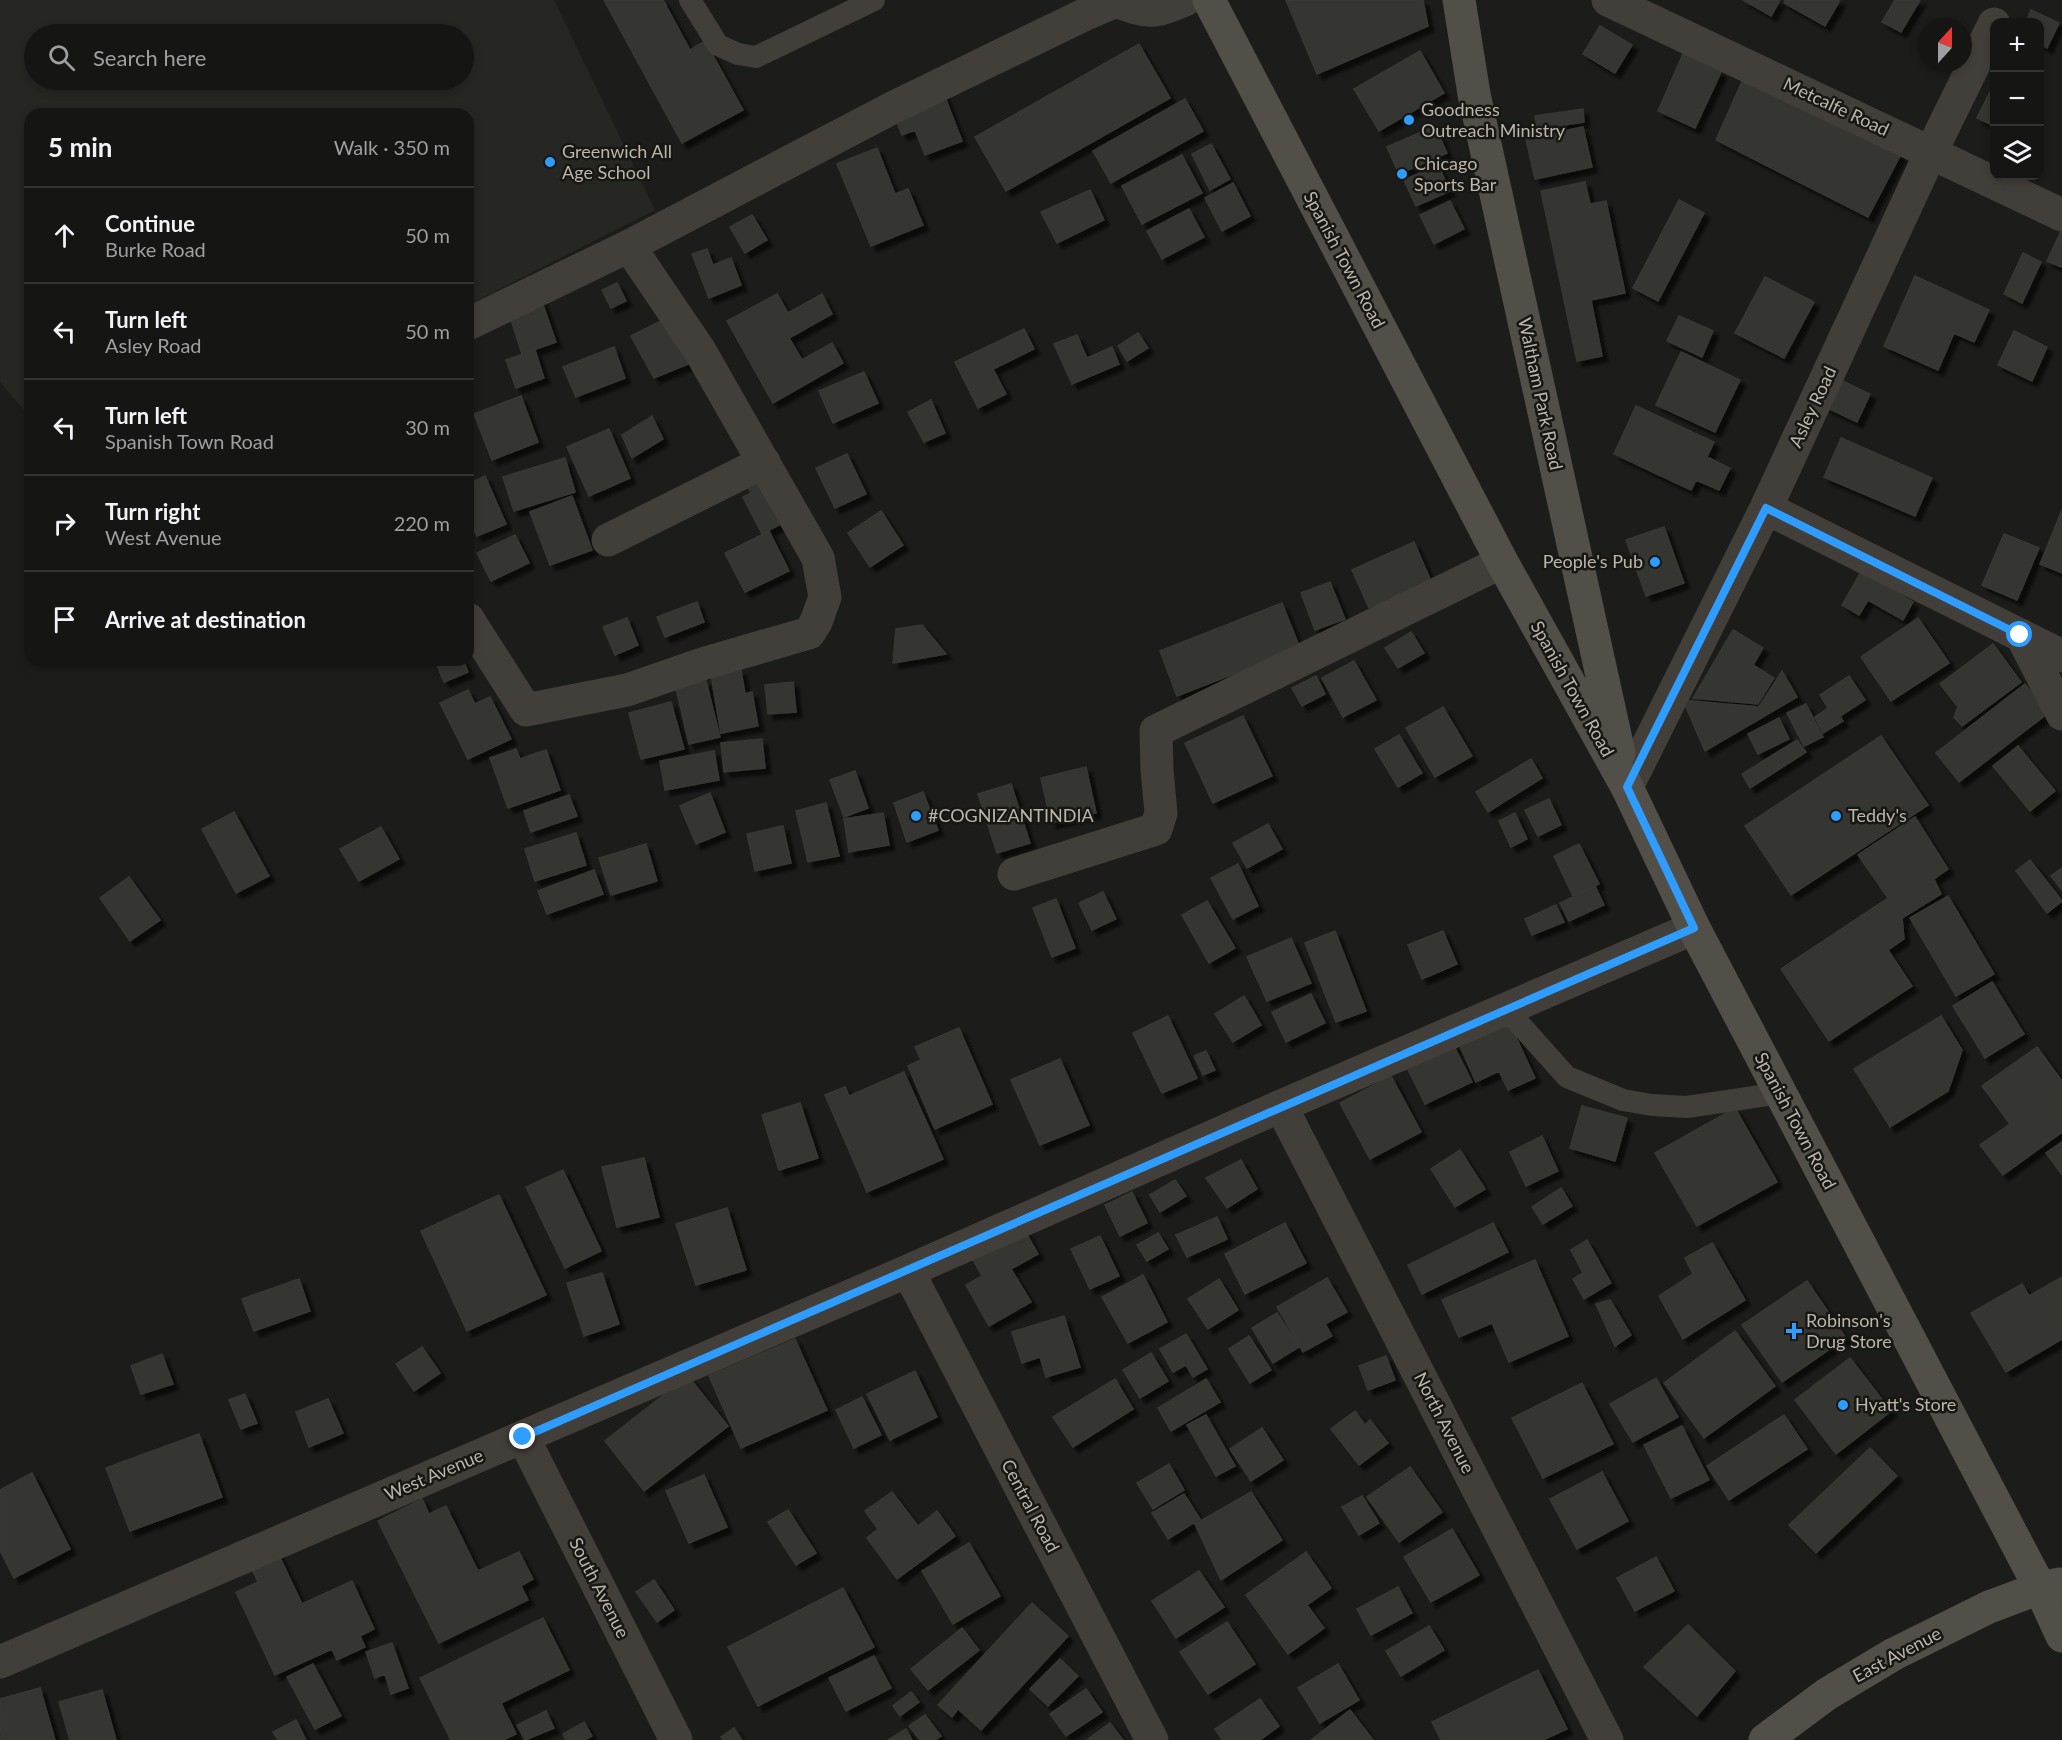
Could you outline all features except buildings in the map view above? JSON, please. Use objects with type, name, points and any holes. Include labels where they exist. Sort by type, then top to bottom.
[{"type":"main road","name":"Spanish Town Road","points":[[1209,0],[1502,562],[1627,787],[1694,928],[1781,1093],[2051,1586],[2062,1636]]},
{"type":"main road","name":"Waltham Park Road","points":[[1459,0],[1474,94],[1627,787]]},
{"type":"main road","name":"East Avenue","points":[[1765,1740],[1827,1694],[1894,1654],[1989,1607],[2051,1586]]},
{"type":"street","points":[[474,321],[629,246],[894,107],[1088,13],[1116,1],[1138,9],[1158,11],[1185,0]]},
{"type":"street","name":"Metcalfe Road","points":[[1608,0],[2062,215]]},
{"type":"street","name":"Asley Road","points":[[1997,18],[2006,0]]},
{"type":"street","name":"Asley Road","points":[[1627,787],[1766,508],[1931,152],[1990,33]]},
{"type":"street","points":[[474,628],[526,710],[627,690],[702,664],[809,633],[816,622],[825,597],[818,558],[700,351],[629,246]]},
{"type":"street","points":[[608,540],[764,462]]},
{"type":"street","points":[[1766,508],[2062,656]]},
{"type":"street","points":[[1014,874],[1156,829],[1161,813],[1156,731],[1502,562]]},
{"type":"street","points":[[2020,635],[2062,714]]},
{"type":"street","name":"West Avenue","points":[[0,1662],[908,1271],[1281,1106],[1694,928]]},
{"type":"street","name":"North Avenue","points":[[1281,1106],[1607,1740]]},
{"type":"street","name":"Central Road","points":[[908,1271],[1152,1740]]},
{"type":"street","name":"South Avenue","points":[[523,1437],[676,1740]]},
{"type":"lane","points":[[690,0],[718,45],[738,54],[756,57],[874,0]]},
{"type":"lane","points":[[1506,1009],[1567,1077],[1591,1089],[1623,1100],[1652,1106],[1687,1107],[1781,1093]]},
{"type":"shaded area","name":"Greenwich All Age School","points":[[0,0],[554,0],[655,210],[474,302],[474,108],[24,108],[24,410],[0,382]]},
{"type":"place","name":"Goodness Outreach Ministry","points":[[1409,120]]},
{"type":"place","name":"Greenwich All Age School","points":[[550,162]]},
{"type":"place","name":"Chicago Sports Bar","points":[[1402,174]]},
{"type":"place","name":"People's Pub","points":[[1655,562]]},
{"type":"place","name":"#COGNIZANTINDIA","points":[[916,816]]},
{"type":"place","name":"Teddy's","points":[[1836,816]]},
{"type":"place","name":"Robinson's Drug Store","points":[[1794,1331]]},
{"type":"place","name":"Hyatt's Store","points":[[1843,1405]]},
{"type":"route","points":[[523,1437],[1694,928],[1627,787],[1766,508],[2020,635]]}]
